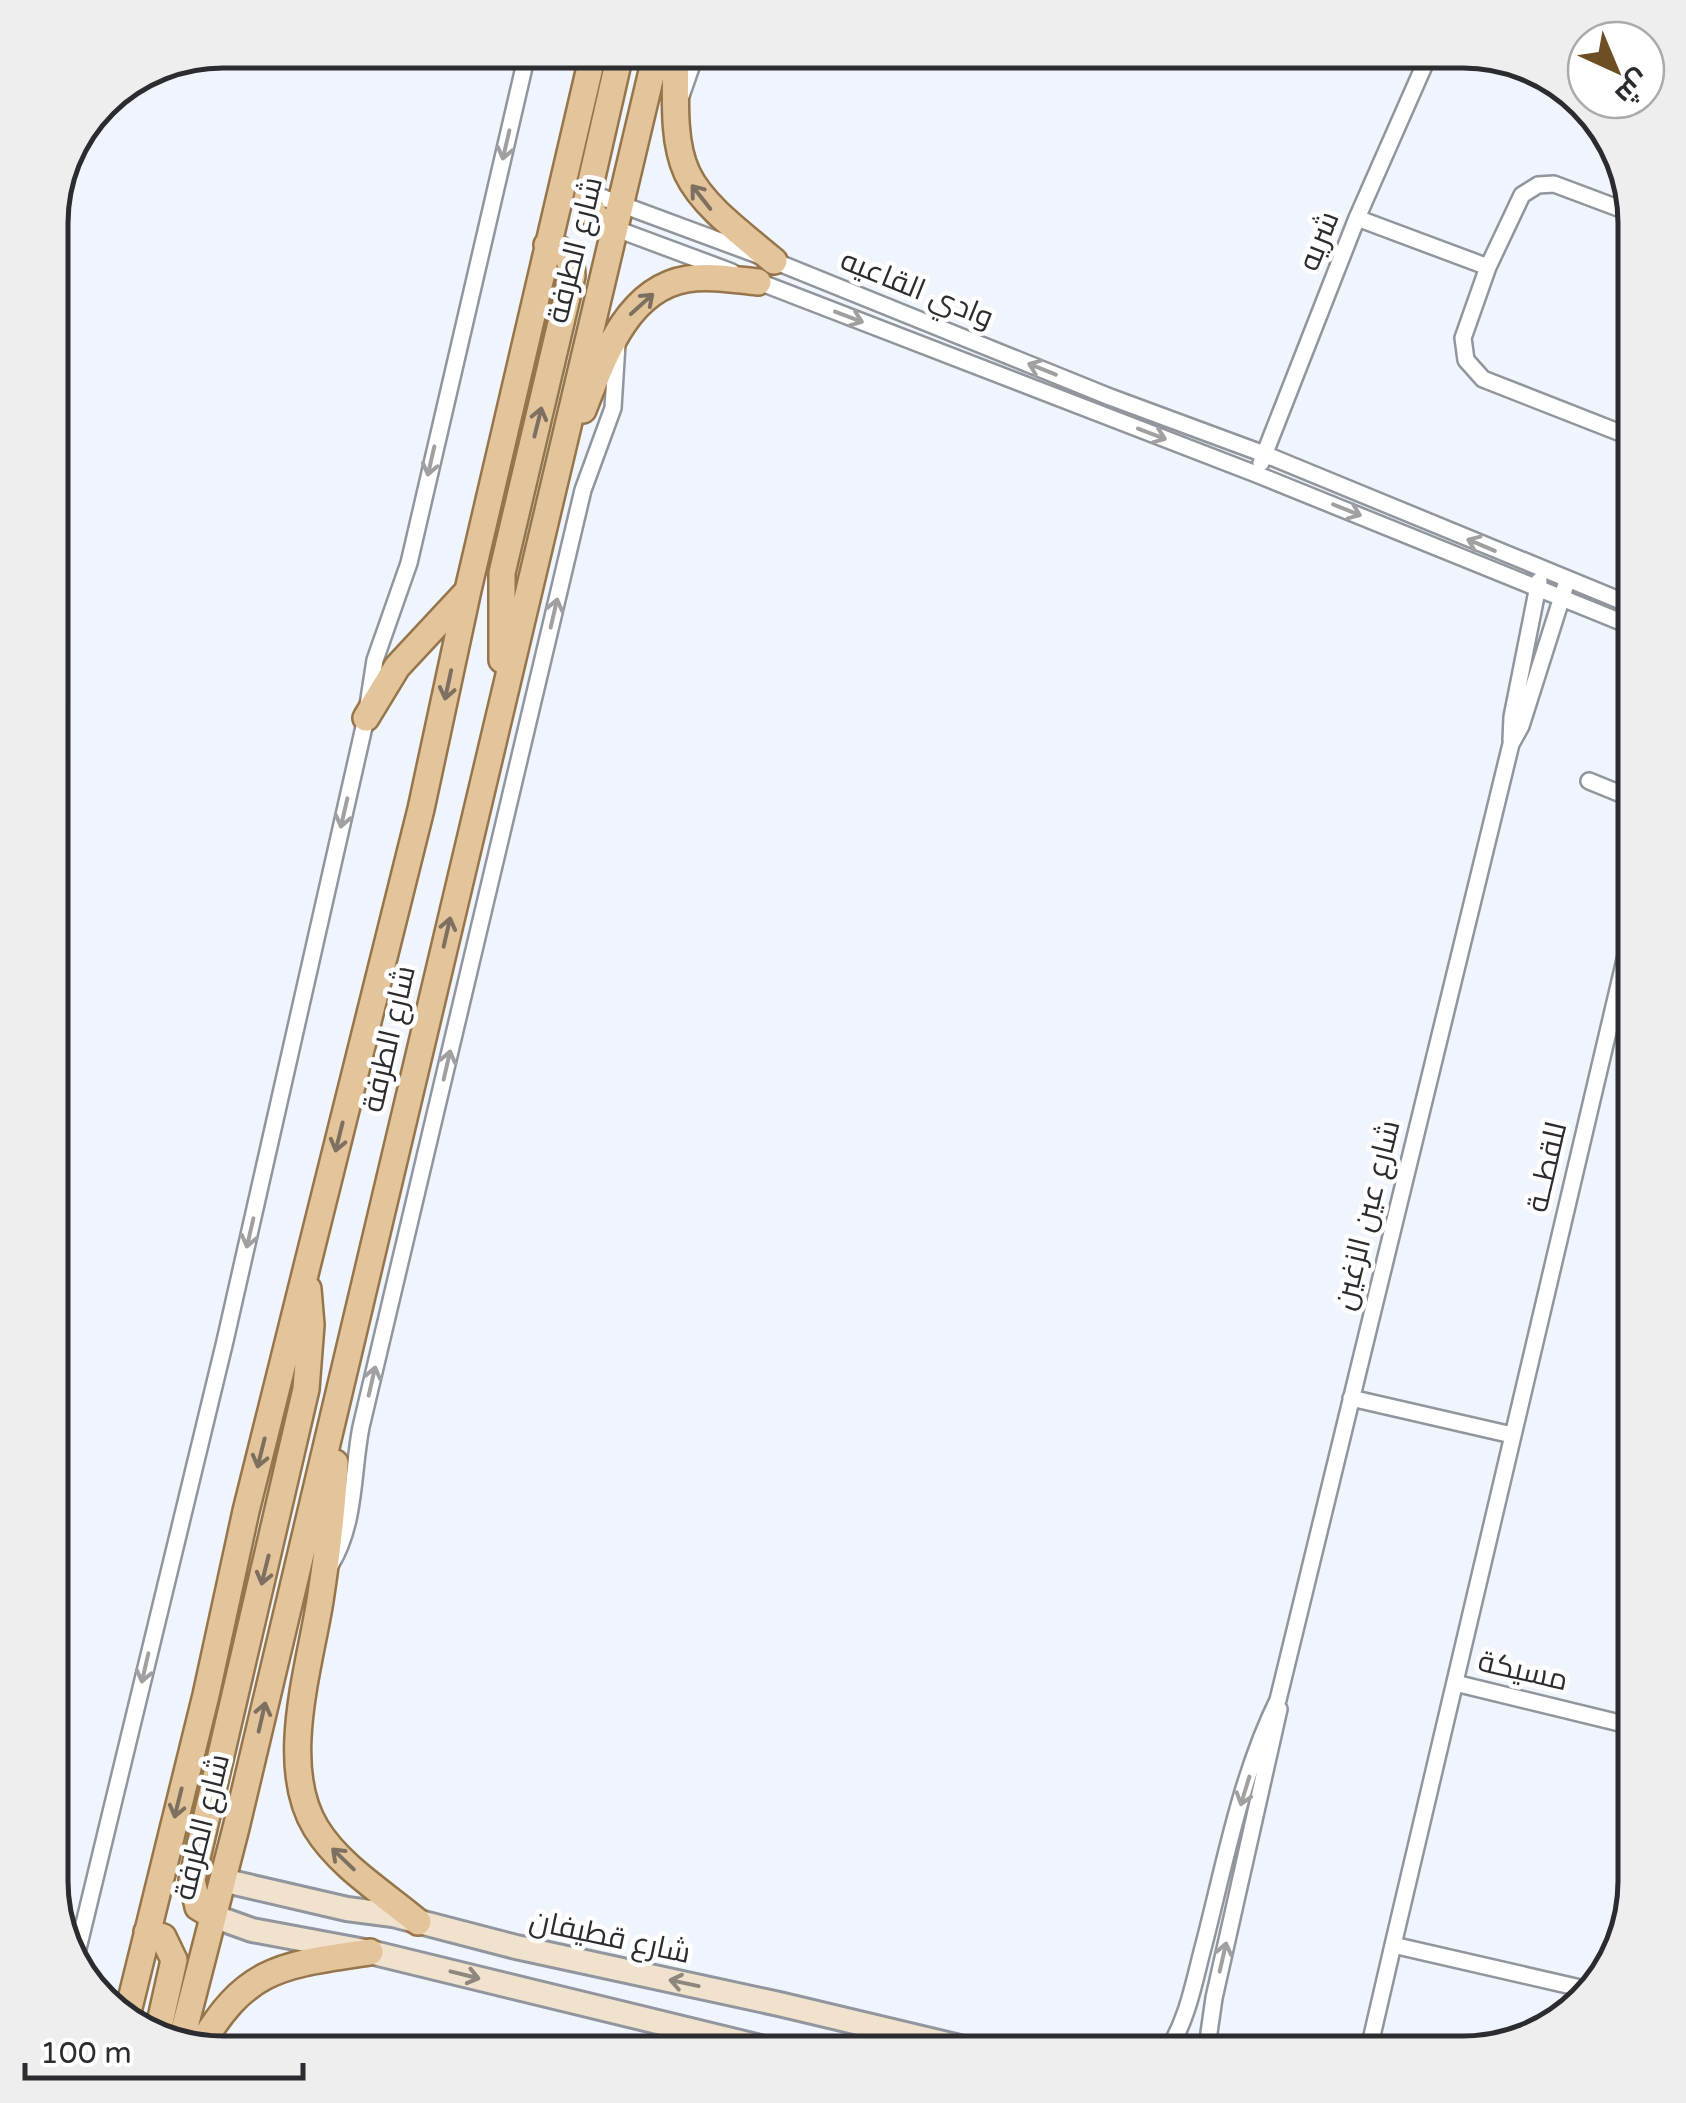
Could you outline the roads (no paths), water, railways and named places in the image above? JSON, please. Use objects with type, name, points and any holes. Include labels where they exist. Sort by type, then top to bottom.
[{"type":"main road","name":"شارع الطرفة","points":[[130,2004],[306,1267],[422,809],[468,590],[590,67]]},
{"type":"main road","points":[[617,67],[588,202],[594,215],[617,216]]},
{"type":"main road","name":"شارع الطرفة","points":[[184,2030],[337,1402],[652,67]]},
{"type":"main road","points":[[675,67],[674,114],[680,158],[697,194],[766,271]]},
{"type":"main road","points":[[504,690],[502,574],[572,276],[565,252],[547,245]]},
{"type":"main road","points":[[554,484],[616,335],[636,308],[670,284],[766,271]]},
{"type":"main road","points":[[366,718],[397,668],[468,590]]},
{"type":"main road","points":[[213,1916],[195,1901],[193,1876],[306,1389],[311,1325],[306,1267]]},
{"type":"main road","points":[[337,1402],[332,1516],[299,1736],[302,1795],[314,1824],[341,1858],[418,1922]]},
{"type":"main road","points":[[155,1900],[179,1880],[193,1876],[222,1880]]},
{"type":"main road","points":[[147,1932],[163,1937],[174,1960],[160,2023]]},
{"type":"main road","points":[[208,2035],[229,2002],[261,1977],[313,1961],[370,1952]]},
{"type":"street","points":[[80,1940],[225,1340],[366,718],[375,660],[408,563],[524,67]]},
{"type":"street","points":[[674,114],[691,67]]},
{"type":"street","name":"شريه","points":[[1264,454],[1357,218],[1423,68]]},
{"type":"street","points":[[1617,208],[1554,184],[1538,185],[1516,202],[1488,267],[1462,350],[1472,370],[1495,386],[1618,433]]},
{"type":"street","points":[[555,211],[570,193],[588,191]]},
{"type":"street","name":"وادي القاعيه","points":[[617,216],[1264,454],[1618,601]]},
{"type":"street","name":"وادي القاعيه","points":[[617,216],[766,271],[1618,621]]},
{"type":"street","points":[[1357,218],[1488,267]]},
{"type":"street","name":"شارع الطرفة","points":[[324,1576],[347,1526],[361,1427],[583,490],[613,408],[618,372],[616,335]]},
{"type":"street","points":[[1256,474],[1264,454]]},
{"type":"street","name":"شارع عين الزغين","points":[[1512,744],[1512,717],[1542,570]]},
{"type":"street","name":"شارع عين الزغين","points":[[1209,2036],[1214,1998],[1276,1732],[1278,1700],[1512,744],[1568,581]]},
{"type":"street","points":[[1589,781],[1618,793]]},
{"type":"street","name":"للقطــة","points":[[1372,2036],[1618,989]]},
{"type":"street","points":[[1351,1398],[1512,1435]]},
{"type":"street","name":"مسيكة","points":[[1455,1684],[1618,1723]]},
{"type":"street","name":"شارع عين الزغين","points":[[1174,2036],[1186,2013],[1236,1820],[1278,1700]]},
{"type":"street","name":"شارع قطيفان","points":[[222,1880],[914,2036]]},
{"type":"street","points":[[213,1916],[252,1930],[370,1952],[715,2036]]},
{"type":"street","points":[[1393,1945],[1576,1987]]}]
